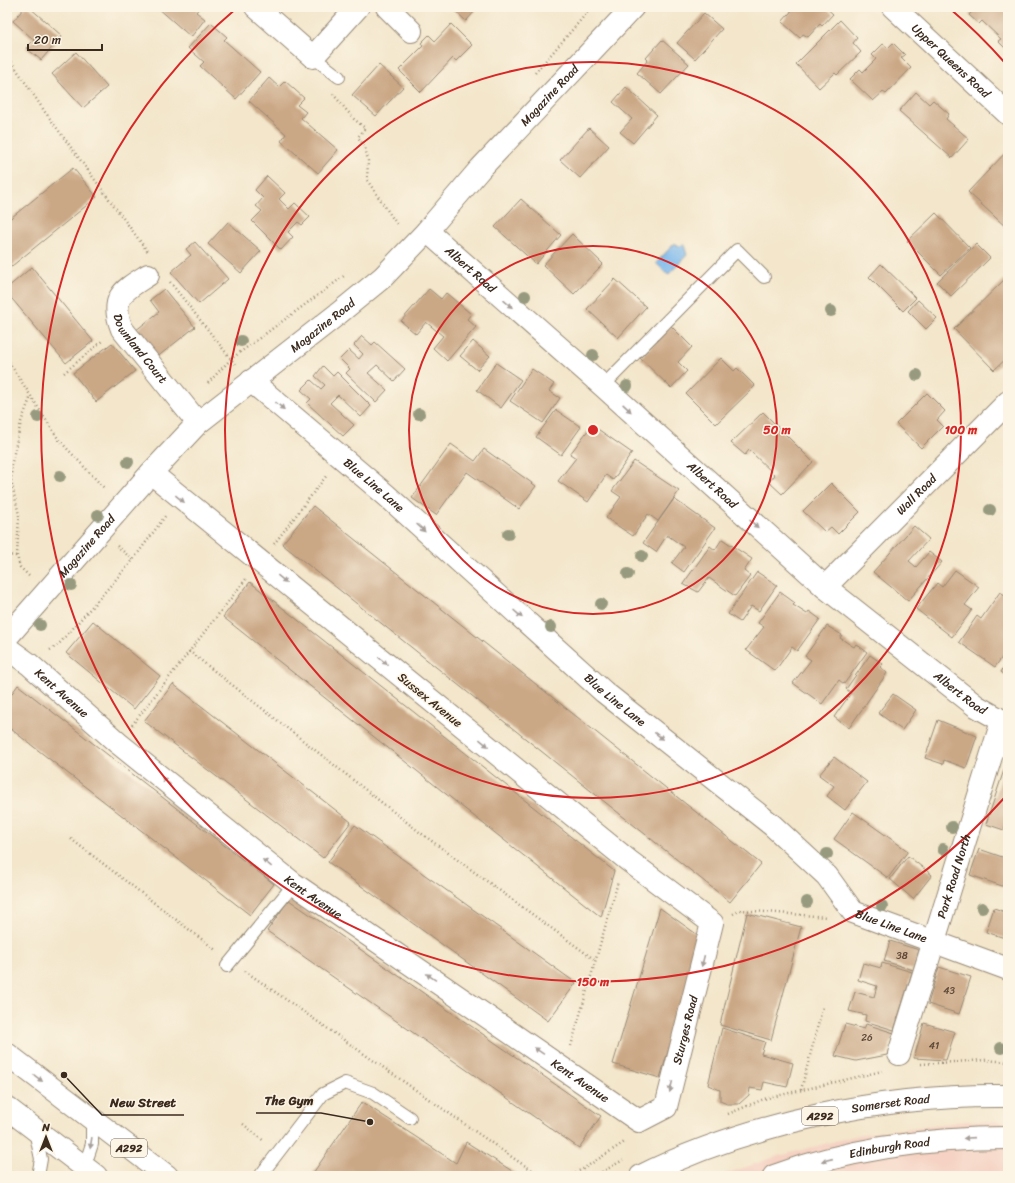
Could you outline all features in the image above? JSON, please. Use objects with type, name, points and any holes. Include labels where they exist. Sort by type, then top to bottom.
[{"type":"street","points":[[256,7],[313,57],[358,7]]},
{"type":"street","points":[[387,7],[412,30]]},
{"type":"street","name":"Magazine Road","points":[[7,637],[151,473],[191,416],[251,381],[339,314],[383,277],[427,231],[480,169],[633,7]]},
{"type":"street","name":"Upper Queens Road","points":[[893,7],[1008,114]]},
{"type":"street","name":"Albert Road","points":[[427,231],[603,386],[825,587],[976,706],[1005,723]]},
{"type":"street","name":"Downland Court","points":[[158,276],[122,293],[119,298],[118,318],[121,325],[191,416]]},
{"type":"street","name":"Blue Line Lane","points":[[251,381],[386,495],[604,692],[772,825],[827,876],[853,912],[1008,969]]},
{"type":"street","name":"Wall Road","points":[[825,587],[1008,402]]},
{"type":"street","name":"Sussex Avenue","points":[[151,473],[179,498],[629,861],[712,923]]},
{"type":"street","name":"Kent Avenue","points":[[7,648],[29,664],[118,743],[294,884],[639,1121]]},
{"type":"street","name":"Park Road North","points":[[899,1054],[932,942],[1005,723]]},
{"type":"street","name":"Sturges Road","points":[[639,1121],[666,1107],[712,923]]},
{"type":"street","name":"A292","points":[[7,1054],[166,1176]]},
{"type":"street","name":"Somerset Road","points":[[641,1176],[694,1152],[720,1143],[789,1123],[825,1115],[896,1102],[954,1097],[1008,1096]]},
{"type":"street","points":[[7,1108],[87,1173]]},
{"type":"street","name":"Edinburgh Road","points":[[774,1176],[810,1164],[879,1148],[972,1138],[1008,1138]]},
{"type":"lane","points":[[313,57],[339,77]]},
{"type":"lane","points":[[603,386],[737,250],[764,277]]},
{"type":"lane","points":[[229,964],[294,884]]},
{"type":"lane","points":[[260,1176],[323,1094],[345,1083],[373,1093],[410,1118]]},
{"type":"lane","points":[[87,1173],[92,1144],[92,1119]]},
{"type":"lane","points":[[35,1130],[41,1159],[38,1176]]},
{"type":"path","points":[[533,76],[592,7]]},
{"type":"path","points":[[7,55],[45,112],[148,252]]},
{"type":"path","points":[[339,77],[333,94],[354,119],[365,128],[358,137],[365,147],[368,161],[367,180],[398,226]]},
{"type":"path","points":[[393,232],[403,221]]},
{"type":"path","points":[[191,416],[231,359],[349,272]]},
{"type":"path","points":[[158,276],[251,381]]},
{"type":"path","points":[[64,373],[121,325]]},
{"type":"path","points":[[7,359],[59,440],[108,492]]},
{"type":"path","points":[[31,396],[21,422],[12,462],[11,480],[19,515],[17,556],[20,567],[33,579]]},
{"type":"path","points":[[118,743],[341,457]]},
{"type":"path","points":[[29,664],[58,645],[133,560],[179,498]]},
{"type":"path","points":[[7,554],[17,556]]},
{"type":"path","points":[[190,650],[418,831],[595,960]]},
{"type":"path","points":[[72,839],[229,964],[519,1162],[542,1176]]},
{"type":"path","points":[[562,1067],[570,1047],[621,874],[629,861]]},
{"type":"path","points":[[712,923],[741,910],[836,918],[853,912]]},
{"type":"path","points":[[801,1090],[823,1006]]},
{"type":"path","points":[[568,1176],[583,1169],[628,1139],[639,1121]]},
{"type":"path","points":[[243,1124],[278,1153]]},
{"type":"shaded area","points":[[966,1121],[1008,1122],[1008,1176],[719,1176],[772,1158],[862,1134]]},
{"type":"water","points":[[675,243],[678,246],[684,245],[687,255],[668,275],[656,263]]},
{"type":"building","points":[[25,7],[29,7],[62,36],[41,60],[26,48],[34,40],[13,21]]},
{"type":"building","points":[[157,7],[200,7],[196,12],[205,19],[191,37]]},
{"type":"building","points":[[289,7],[301,7],[295,13]]},
{"type":"building","points":[[451,7],[472,7],[476,10],[466,21]]},
{"type":"building","points":[[795,7],[825,7],[833,14],[822,26],[820,24],[808,37],[803,34],[800,38],[782,22]]},
{"type":"building","points":[[976,7],[1008,7],[1008,51],[998,41],[1001,39],[982,21],[979,24],[969,15]]},
{"type":"building","points":[[704,13],[722,29],[695,59],[677,43]]},
{"type":"building","points":[[840,20],[857,38],[853,43],[861,52],[837,75],[835,73],[819,88],[796,64]]},
{"type":"building","points":[[211,23],[227,37],[224,40],[260,72],[236,99],[200,66],[204,62],[188,48]]},
{"type":"building","points":[[451,24],[472,45],[456,61],[453,58],[421,92],[399,70],[423,46],[421,43],[429,35],[435,41]]},
{"type":"building","points":[[662,40],[689,64],[661,94],[637,73],[648,60],[646,58]]},
{"type":"building","points":[[893,43],[905,55],[901,58],[911,68],[886,94],[883,92],[873,101],[850,79],[860,69],[863,72],[876,59],[872,55],[883,44],[888,48]]},
{"type":"building","points":[[76,52],[107,87],[83,108],[52,74]]},
{"type":"building","points":[[379,65],[403,87],[376,116],[352,95]]},
{"type":"building","points":[[269,78],[279,87],[285,81],[304,98],[297,105],[306,112],[301,118],[338,150],[318,173],[281,141],[286,134],[249,101]]},
{"type":"building","points":[[626,87],[657,115],[633,143],[620,132],[632,119],[613,102]]},
{"type":"building","points":[[916,92],[929,104],[933,100],[949,114],[946,119],[969,139],[952,158],[899,111]]},
{"type":"building","points":[[589,128],[609,146],[580,178],[560,160]]},
{"type":"building","points":[[1008,150],[1008,229],[968,192]]},
{"type":"building","points":[[73,168],[97,197],[7,270],[7,221]]},
{"type":"building","points":[[267,176],[285,193],[279,199],[289,209],[295,203],[310,217],[302,225],[298,222],[288,232],[293,237],[281,250],[252,221],[262,211],[256,206],[263,198],[255,190]]},
{"type":"building","points":[[521,199],[561,235],[536,264],[495,227]]},
{"type":"building","points":[[936,213],[970,248],[941,275],[907,241]]},
{"type":"building","points":[[228,222],[261,251],[241,273],[208,244]]},
{"type":"building","points":[[572,234],[603,264],[574,294],[543,265]]},
{"type":"building","points":[[195,242],[228,279],[199,304],[171,272],[191,255],[186,249]]},
{"type":"building","points":[[976,244],[990,258],[951,296],[937,282]]},
{"type":"building","points":[[881,264],[916,298],[903,311],[869,277]]},
{"type":"building","points":[[32,267],[93,341],[66,363],[7,293],[7,288]]},
{"type":"building","points":[[1008,276],[1008,357],[994,370],[954,329]]},
{"type":"building","points":[[615,279],[646,307],[618,338],[587,309]]},
{"type":"building","points":[[164,289],[195,327],[156,358],[135,331],[159,312],[150,300]]},
{"type":"building","points":[[429,289],[441,299],[446,293],[471,314],[467,319],[476,327],[447,361],[433,348],[443,336],[426,322],[416,334],[401,321]]},
{"type":"building","points":[[918,300],[937,318],[926,329],[908,311]]},
{"type":"building","points":[[671,326],[692,347],[678,362],[687,371],[671,388],[640,358]]},
{"type":"building","points":[[362,336],[372,345],[375,342],[405,369],[394,381],[377,365],[368,373],[387,390],[376,402],[346,373],[350,369],[340,359],[349,350],[359,359],[363,354],[354,345]]},
{"type":"building","points":[[473,341],[490,356],[477,370],[460,356]]},
{"type":"building","points":[[112,343],[135,371],[96,402],[73,373]]},
{"type":"building","points":[[721,358],[734,371],[737,368],[755,386],[716,424],[686,394]]},
{"type":"building","points":[[496,363],[521,380],[501,408],[477,390]]},
{"type":"building","points":[[323,366],[333,376],[337,372],[371,406],[361,417],[338,395],[330,403],[354,425],[343,436],[307,403],[311,399],[301,390],[311,380],[321,389],[325,385],[315,376]]},
{"type":"building","points":[[532,369],[554,384],[549,391],[560,398],[543,423],[510,401]]},
{"type":"building","points":[[927,393],[945,411],[937,420],[943,426],[921,448],[896,424]]},
{"type":"building","points":[[556,410],[581,427],[561,455],[536,437]]},
{"type":"building","points":[[763,412],[813,462],[782,494],[769,482],[775,475],[749,450],[745,455],[731,443]]},
{"type":"building","points":[[592,425],[632,453],[613,480],[606,475],[588,502],[558,481],[576,458],[570,454]]},
{"type":"building","points":[[451,444],[475,461],[484,449],[536,486],[519,509],[467,472],[436,515],[412,498]]},
{"type":"building","points":[[634,461],[679,491],[658,521],[648,514],[633,536],[606,518],[621,497],[612,491]]},
{"type":"building","points":[[831,483],[860,512],[838,534],[831,527],[825,532],[803,511]]},
{"type":"building","points":[[674,499],[715,528],[684,572],[672,563],[684,547],[667,535],[656,552],[643,543]]},
{"type":"building","points":[[313,506],[761,864],[730,902],[282,544]]},
{"type":"building","points":[[914,526],[929,539],[909,561],[916,567],[929,552],[942,562],[908,601],[873,572]]},
{"type":"building","points":[[722,539],[752,559],[744,571],[750,576],[735,596],[709,578],[698,592],[683,584],[710,546],[715,550]]},
{"type":"building","points":[[955,570],[979,587],[965,605],[972,610],[952,637],[916,609],[937,583],[942,587]]},
{"type":"building","points":[[757,572],[777,585],[759,611],[751,606],[740,622],[728,614]]},
{"type":"building","points":[[250,582],[614,871],[601,917],[223,617]]},
{"type":"building","points":[[780,592],[795,603],[793,605],[807,614],[809,611],[820,619],[797,651],[792,647],[775,671],[746,650],[764,627],[758,623]]},
{"type":"building","points":[[1000,592],[1008,597],[1008,649],[995,667],[959,642],[977,616],[981,619]]},
{"type":"building","points":[[93,621],[160,676],[134,709],[66,653]]},
{"type":"building","points":[[827,626],[842,635],[840,638],[854,647],[856,644],[867,652],[844,684],[839,680],[822,704],[793,683],[811,660],[805,656]]},
{"type":"building","points":[[870,655],[883,664],[880,667],[887,673],[849,728],[834,717],[851,693],[846,689]]},
{"type":"building","points":[[1008,660],[1008,677],[1001,672]]},
{"type":"building","points":[[173,684],[351,822],[323,858],[144,721]]},
{"type":"building","points":[[18,685],[274,884],[250,915],[7,726],[7,700]]},
{"type":"building","points":[[893,694],[916,710],[902,730],[878,713]]},
{"type":"building","points":[[938,720],[977,736],[966,768],[944,760],[943,764],[925,758]]},
{"type":"building","points":[[834,757],[867,782],[845,810],[827,796],[834,786],[819,775]]},
{"type":"building","points":[[1006,764],[1008,765],[1008,818],[1004,830],[986,824]]},
{"type":"building","points":[[853,812],[908,851],[888,878],[834,839]]},
{"type":"building","points":[[355,825],[576,983],[548,1021],[328,862]]},
{"type":"building","points":[[979,849],[1008,859],[1008,878],[1005,887],[970,875]]},
{"type":"building","points":[[908,856],[932,875],[913,899],[890,879]]},
{"type":"building","points":[[289,900],[601,1116],[579,1148],[267,931]]},
{"type":"building","points":[[660,908],[702,938],[660,1078],[613,1064]]},
{"type":"building","points":[[994,908],[1008,913],[1008,939],[986,932]]},
{"type":"building","points":[[747,913],[801,927],[771,1040],[720,1025]]},
{"type":"building","points":[[890,941],[919,950],[913,970],[884,961]]},
{"type":"building","points":[[863,963],[881,968],[882,963],[912,972],[894,1030],[865,1021],[866,1015],[849,1011],[855,992],[874,997],[877,986],[858,980]]},
{"type":"building","points":[[939,967],[971,977],[959,1014],[928,1004]]},
{"type":"building","points":[[924,1023],[955,1032],[946,1060],[914,1058]]},
{"type":"building","points":[[845,1024],[864,1029],[866,1024],[894,1033],[887,1055],[856,1061],[835,1056]]},
{"type":"building","points":[[722,1028],[765,1042],[761,1054],[793,1063],[787,1087],[764,1082],[762,1090],[750,1088],[749,1095],[739,1104],[727,1104],[720,1101],[720,1090],[708,1085]]},
{"type":"building","points":[[362,1102],[456,1163],[466,1142],[520,1176],[311,1176]]},
{"type":"place","name":"New Street","points":[[64,1075]]},
{"type":"place","name":"The Gym","points":[[370,1122]]}]
